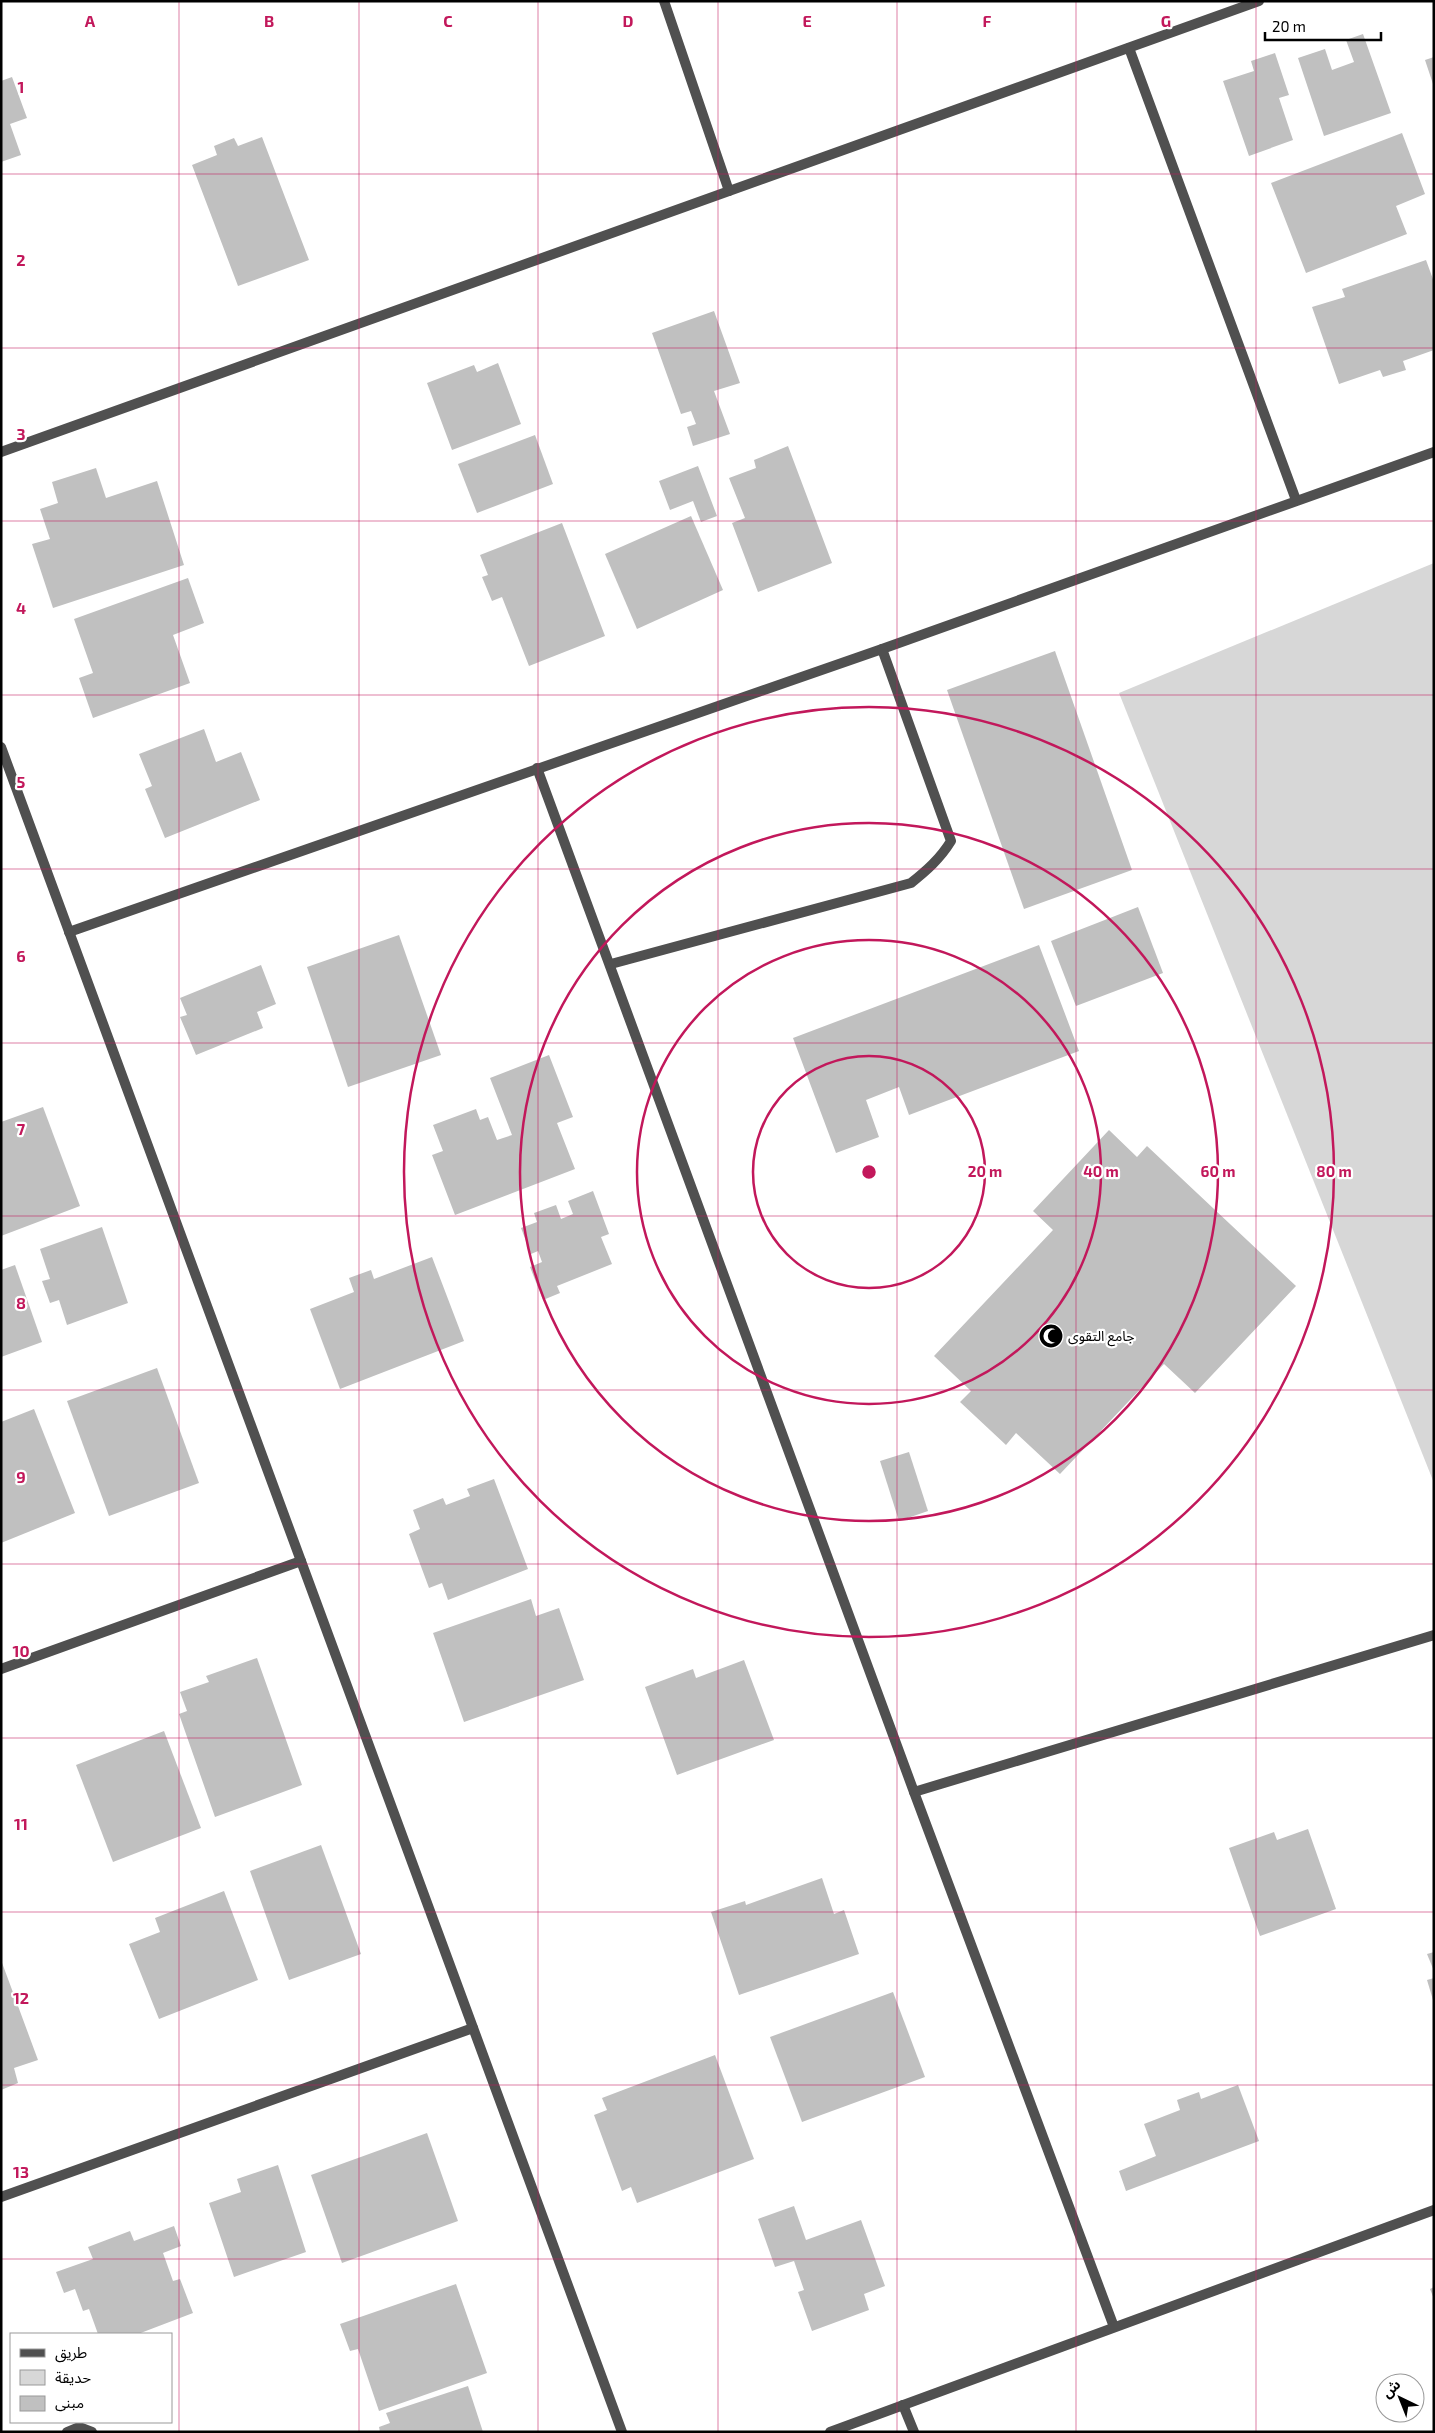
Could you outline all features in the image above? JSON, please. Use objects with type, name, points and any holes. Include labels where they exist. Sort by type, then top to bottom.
[{"type":"street","points":[[664,1],[729,191]]},
{"type":"street","points":[[1,452],[1259,1]]},
{"type":"street","points":[[1129,48],[1296,500]]},
{"type":"street","points":[[69,932],[882,649],[1434,452]]},
{"type":"street","points":[[611,964],[911,883],[932,866],[951,841],[882,649]]},
{"type":"street","points":[[1,748],[622,2432]]},
{"type":"street","points":[[538,768],[914,1792],[1114,2327]]},
{"type":"street","points":[[1,1669],[301,1561]]},
{"type":"street","points":[[914,1792],[1434,1635]]},
{"type":"street","points":[[1,2197],[473,2028]]},
{"type":"street","points":[[830,2432],[1434,2210]]},
{"type":"street","points":[[903,2405],[914,2432]]},
{"type":"street","points":[[67,2432],[79,2427],[92,2432]]},
{"type":"green space","points":[[1434,563],[1434,1483],[1119,693]]},
{"type":"building","points":[[1363,34],[1391,113],[1324,136],[1298,58],[1325,49],[1332,70],[1354,62],[1346,40]]},
{"type":"building","points":[[1275,53],[1289,95],[1279,98],[1293,140],[1249,156],[1223,81],[1254,71],[1251,61]]},
{"type":"building","points":[[1434,57],[1434,84],[1433,84],[1425,60]]},
{"type":"building","points":[[12,77],[27,118],[10,124],[21,155],[1,162],[1,81]]},
{"type":"building","points":[[1402,133],[1425,194],[1396,206],[1407,234],[1306,273],[1271,183]]},
{"type":"building","points":[[262,137],[309,260],[238,286],[192,165],[217,155],[214,146],[234,138],[238,146]]},
{"type":"building","points":[[1426,260],[1434,282],[1434,350],[1403,361],[1406,370],[1383,377],[1380,370],[1339,384],[1312,307],[1345,297],[1342,289]]},
{"type":"building","points":[[714,311],[740,383],[714,391],[730,434],[693,446],[687,427],[696,424],[691,411],[681,414],[652,333]]},
{"type":"building","points":[[498,363],[521,424],[452,450],[427,383],[474,365],[477,372]]},
{"type":"building","points":[[535,435],[553,484],[477,513],[458,464]]},
{"type":"building","points":[[788,446],[832,563],[758,592],[732,523],[745,518],[729,478],[756,468],[754,460]]},
{"type":"building","points":[[698,466],[717,516],[701,522],[693,501],[670,510],[659,481]]},
{"type":"building","points":[[96,468],[106,498],[157,481],[184,565],[53,608],[32,544],[50,539],[40,509],[58,503],[52,482]]},
{"type":"building","points":[[691,516],[723,590],[637,629],[605,554]]},
{"type":"building","points":[[562,523],[605,636],[529,666],[502,597],[492,601],[482,577],[488,575],[480,555]]},
{"type":"building","points":[[188,578],[204,623],[173,635],[190,683],[93,718],[79,678],[93,673],[74,619]]},
{"type":"building","points":[[1055,651],[1132,870],[1024,909],[947,690]]},
{"type":"building","points":[[204,729],[216,762],[241,752],[260,800],[165,838],[145,789],[152,786],[139,754]]},
{"type":"building","points":[[1138,907],[1163,973],[1076,1006],[1051,941]]},
{"type":"building","points":[[399,935],[441,1055],[348,1087],[307,967]]},
{"type":"building","points":[[1039,945],[1079,1051],[909,1115],[899,1087],[866,1100],[879,1137],[836,1153],[793,1038]]},
{"type":"building","points":[[261,965],[276,1004],[257,1012],[263,1028],[196,1055],[180,1017],[187,1015],[180,998]]},
{"type":"building","points":[[549,1055],[573,1117],[557,1123],[575,1169],[455,1215],[432,1155],[443,1151],[433,1125],[476,1109],[480,1120],[488,1117],[497,1140],[512,1135],[490,1078]]},
{"type":"building","points":[[43,1107],[80,1206],[1,1236],[1,1122]]},
{"type":"building","points":[[1109,1130],[1137,1157],[1147,1146],[1296,1286],[1195,1393],[1164,1364],[1060,1474],[1016,1433],[1006,1445],[960,1402],[971,1391],[934,1356],[1053,1230],[1033,1211]]},
{"type":"building","points":[[593,1191],[609,1234],[601,1237],[612,1264],[557,1286],[560,1293],[543,1300],[530,1267],[542,1262],[538,1251],[531,1254],[521,1228],[537,1222],[534,1213],[556,1205],[561,1219],[573,1214],[568,1201]]},
{"type":"building","points":[[102,1227],[128,1303],[67,1325],[59,1300],[50,1303],[42,1281],[50,1279],[40,1249]]},
{"type":"building","points":[[432,1257],[464,1341],[340,1389],[310,1309],[354,1292],[349,1278],[371,1270],[374,1279]]},
{"type":"building","points":[[15,1265],[42,1342],[1,1357],[1,1270]]},
{"type":"building","points":[[157,1368],[199,1483],[109,1516],[67,1401]]},
{"type":"building","points":[[34,1409],[75,1513],[1,1543],[1,1422]]},
{"type":"building","points":[[909,1452],[928,1511],[899,1521],[880,1461]]},
{"type":"building","points":[[494,1479],[528,1569],[448,1600],[442,1583],[429,1588],[409,1534],[420,1529],[413,1510],[443,1498],[446,1505],[470,1496],[467,1489]]},
{"type":"building","points":[[531,1599],[536,1616],[559,1608],[584,1680],[464,1722],[433,1633]]},
{"type":"building","points":[[257,1658],[302,1785],[215,1817],[179,1714],[187,1711],[180,1692],[209,1682],[206,1676]]},
{"type":"building","points":[[744,1660],[774,1740],[677,1775],[645,1687],[693,1669],[696,1678]]},
{"type":"building","points":[[164,1731],[201,1828],[113,1862],[76,1765]]},
{"type":"building","points":[[1308,1829],[1336,1909],[1260,1936],[1229,1848],[1274,1832],[1277,1840]]},
{"type":"building","points":[[321,1845],[361,1954],[289,1980],[250,1871]]},
{"type":"building","points":[[822,1878],[834,1914],[844,1910],[859,1954],[739,1995],[711,1912],[745,1901],[746,1905]]},
{"type":"building","points":[[224,1891],[258,1980],[159,2019],[129,1944],[160,1932],[155,1918]]},
{"type":"building","points":[[1434,1952],[1434,1971],[1427,1954]]},
{"type":"building","points":[[1,1960],[38,2060],[14,2068],[18,2083],[1,2090]]},
{"type":"building","points":[[1434,1978],[1434,2000],[1433,2000],[1427,1980]]},
{"type":"building","points":[[893,1992],[925,2077],[802,2122],[770,2037]]},
{"type":"building","points":[[715,2055],[754,2159],[637,2203],[631,2187],[622,2191],[594,2115],[607,2110],[602,2098]]},
{"type":"building","points":[[1238,2085],[1259,2141],[1126,2191],[1119,2171],[1156,2156],[1144,2124],[1180,2110],[1177,2100],[1199,2092],[1201,2099]]},
{"type":"building","points":[[427,2133],[458,2221],[342,2263],[311,2175]]},
{"type":"building","points":[[278,2165],[306,2252],[234,2277],[209,2203],[241,2192],[237,2179]]},
{"type":"building","points":[[794,2206],[806,2240],[861,2220],[885,2286],[864,2294],[869,2310],[812,2331],[798,2292],[804,2290],[794,2261],[775,2267],[758,2219]]},
{"type":"building","points":[[174,2226],[181,2246],[163,2253],[173,2281],[180,2279],[193,2313],[141,2333],[98,2333],[89,2309],[83,2311],[75,2289],[64,2293],[56,2272],[93,2259],[88,2247],[130,2231],[134,2241]]},
{"type":"building","points":[[456,2284],[487,2373],[379,2411],[358,2349],[350,2351],[340,2324]]},
{"type":"building","points":[[1434,2287],[1434,2299],[1430,2289]]},
{"type":"building","points":[[468,2386],[483,2432],[380,2432],[379,2427],[390,2423],[386,2413]]},
{"type":"place","name":"جامع التقوى","points":[[1051,1336]]}]
